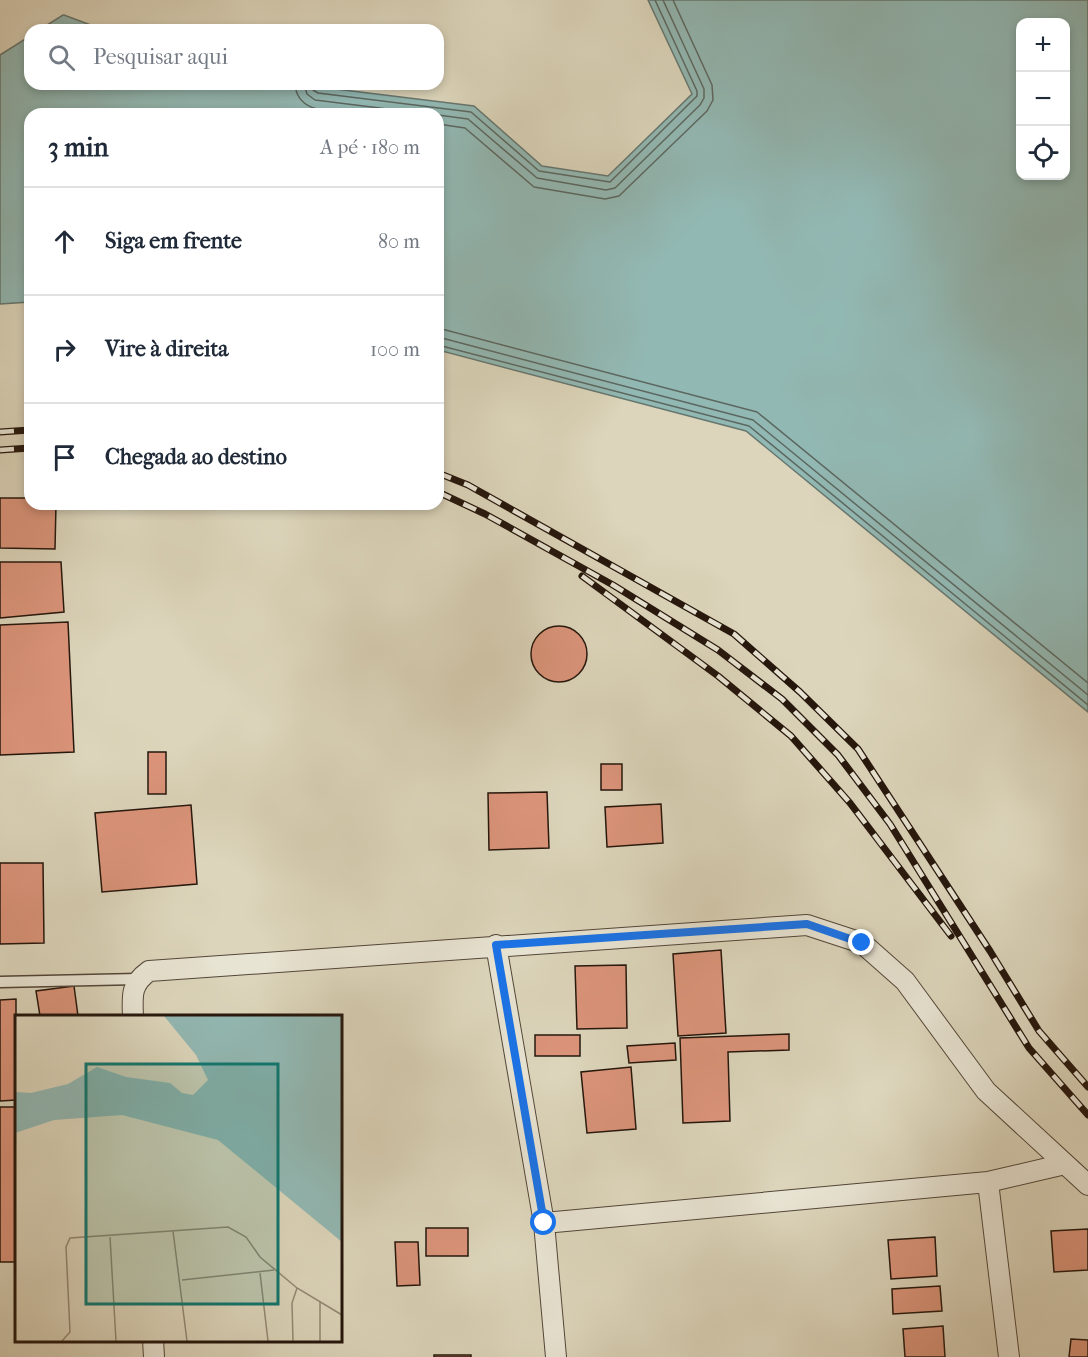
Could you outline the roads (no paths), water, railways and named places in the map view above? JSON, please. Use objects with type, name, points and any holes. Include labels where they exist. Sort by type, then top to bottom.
[{"type":"street","points":[[134,1015],[132,995],[138,979],[149,971],[807,924],[862,943],[905,981],[986,1091],[1088,1185]]},
{"type":"street","points":[[496,945],[544,1223],[556,1357]]},
{"type":"street","points":[[544,1223],[988,1182],[1065,1164]]},
{"type":"street","points":[[988,1182],[1009,1357]]},
{"type":"street","points":[[153,1342],[154,1357]]},
{"type":"lane","points":[[0,981],[138,979]]},
{"type":"water","points":[[648,0],[1088,0],[1088,712],[746,431],[444,352],[444,108],[24,108],[24,302],[0,304],[0,55],[24,40],[24,90],[344,90],[474,106],[542,166],[608,176],[692,94]]},
{"type":"water","points":[[64,15],[88,24],[49,24]]},
{"type":"railway","points":[[0,432],[24,430]]},
{"type":"railway","points":[[0,450],[24,448]]},
{"type":"railway","points":[[444,475],[468,485],[734,634],[800,692],[858,749],[990,951],[1039,1031],[1088,1087]]},
{"type":"railway","points":[[444,495],[485,514],[613,585],[718,650],[782,699],[838,755],[890,824],[1029,1048],[1088,1115]]},
{"type":"railway","points":[[582,576],[718,676],[791,736],[850,803],[951,936]]}]
